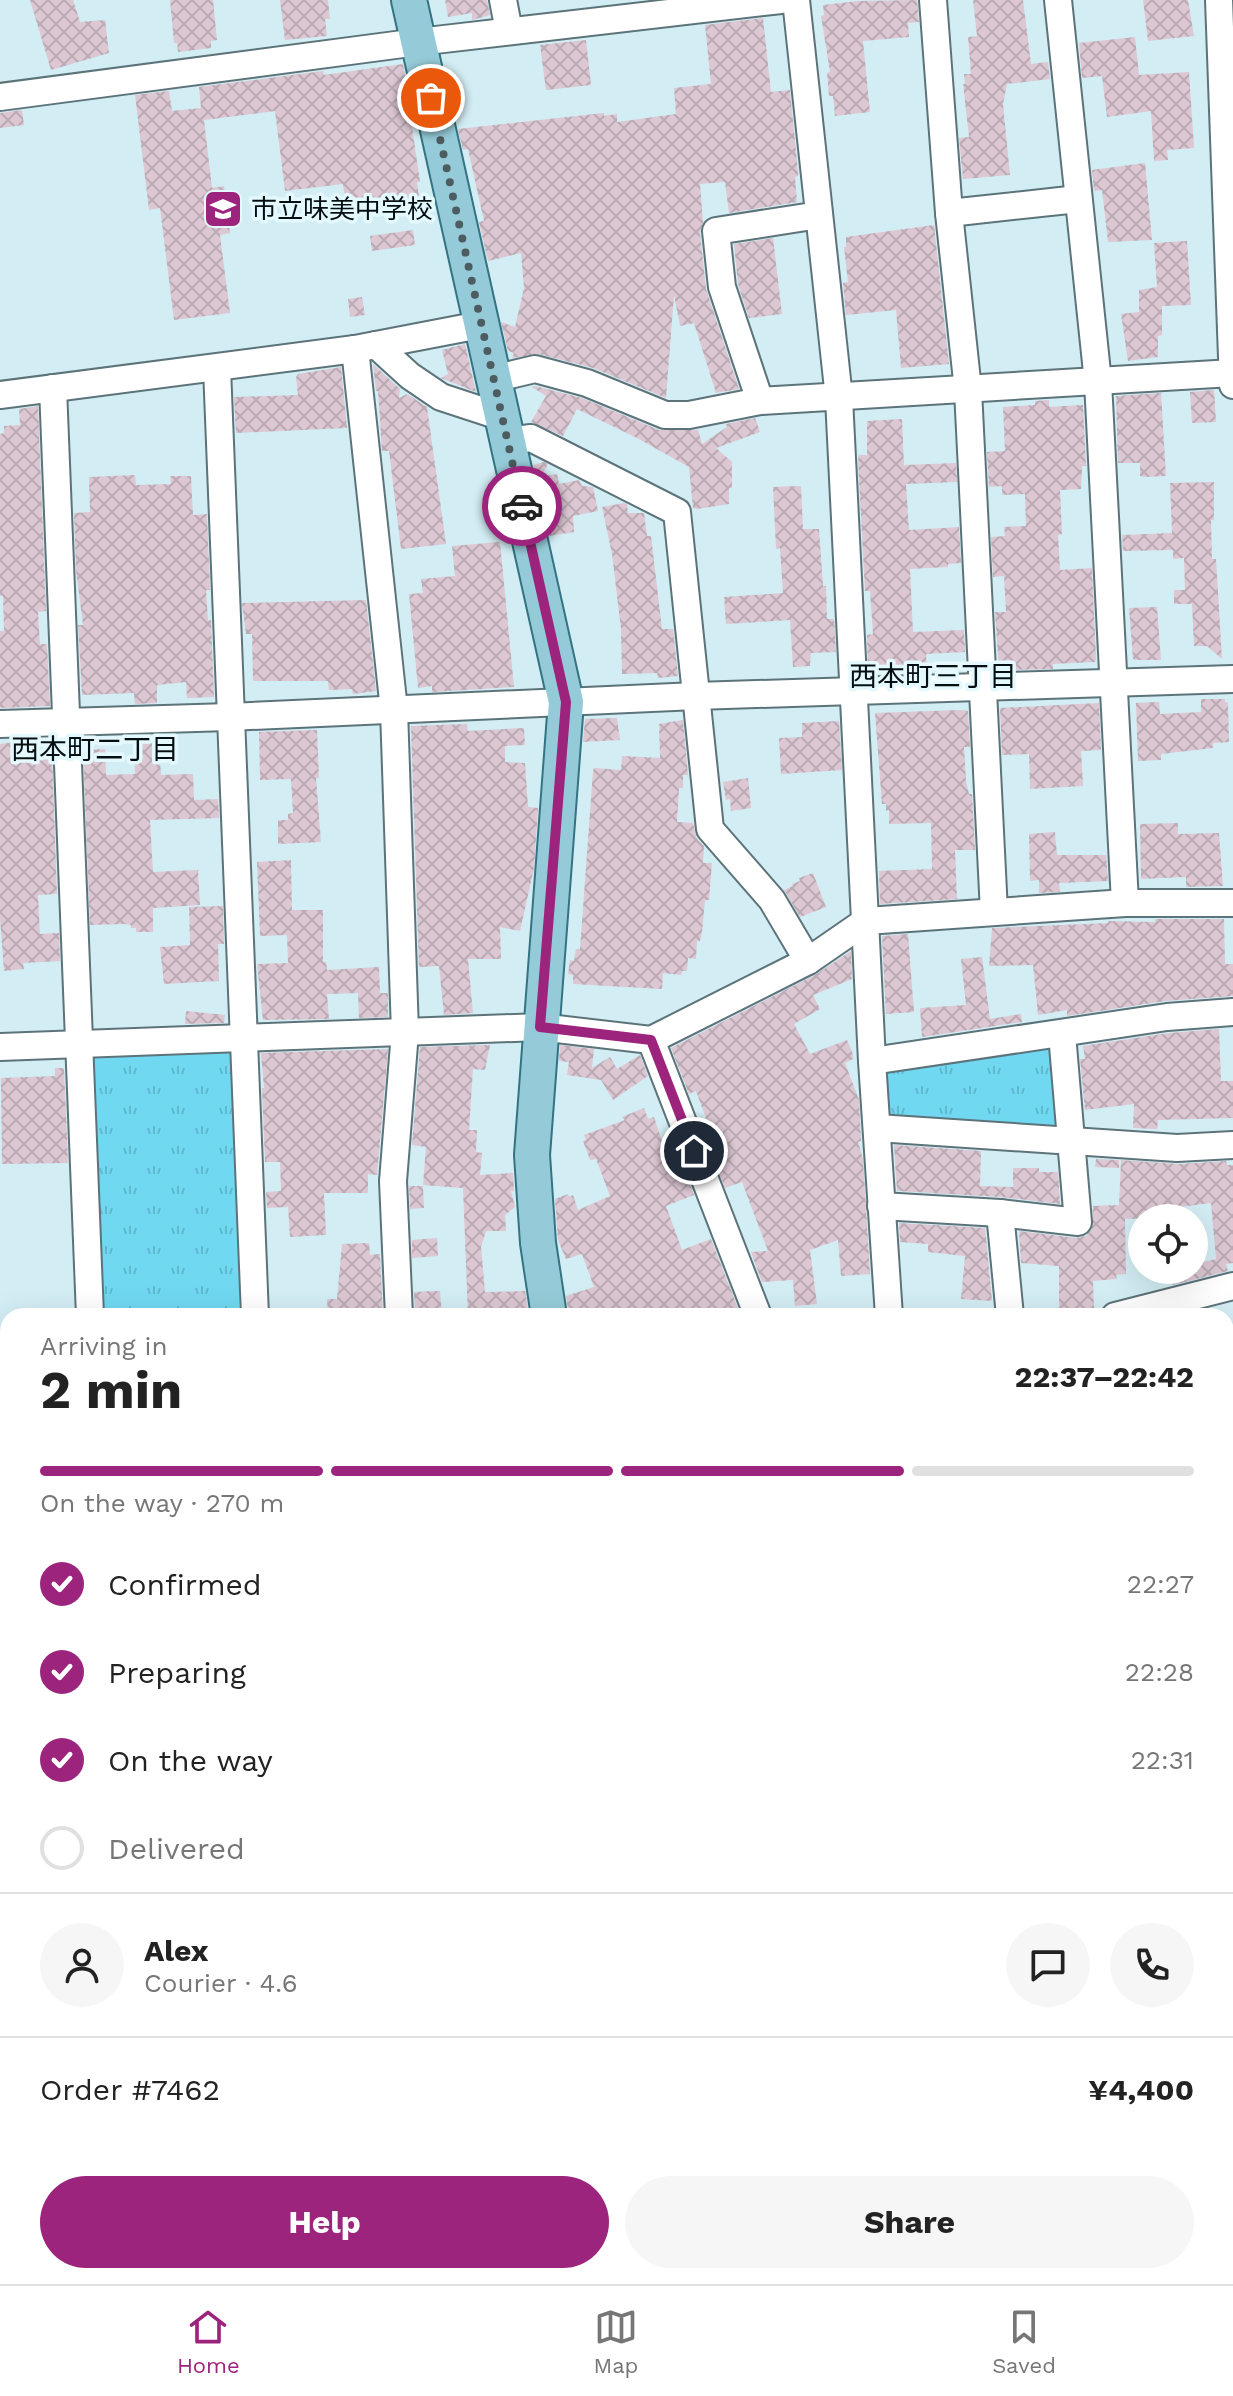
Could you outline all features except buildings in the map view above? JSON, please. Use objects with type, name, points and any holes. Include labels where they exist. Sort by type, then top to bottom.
[{"type":"main road","points":[[409,0],[566,702],[532,1155],[538,1243],[548,1308]]},
{"type":"street","points":[[503,0],[509,31]]},
{"type":"street","points":[[0,97],[509,31],[646,7],[781,0]]},
{"type":"street","points":[[796,0],[839,398],[872,1061],[888,1308]]},
{"type":"street","points":[[933,0],[949,213],[968,390],[994,912]]},
{"type":"street","points":[[1058,0],[1098,382],[1125,903]]},
{"type":"street","points":[[1219,0],[1233,385]]},
{"type":"street","points":[[949,213],[1078,199]]},
{"type":"street","points":[[760,401],[722,287],[716,231],[819,215]]},
{"type":"street","points":[[0,395],[366,347],[480,325]]},
{"type":"street","points":[[366,347],[441,397],[504,429],[531,438],[677,512],[710,829],[772,900],[808,961]]},
{"type":"street","points":[[366,347],[394,710],[405,1032],[393,1181],[399,1308]]},
{"type":"street","points":[[217,368],[255,1308]]},
{"type":"street","points":[[493,379],[535,369],[587,383],[665,415],[689,415],[760,401],[1233,373]]},
{"type":"street","points":[[53,388],[90,1308]]},
{"type":"street","points":[[0,724],[696,696],[1233,679]]},
{"type":"street","points":[[0,1047],[540,1027],[651,1040],[808,961],[866,921],[1125,903],[1233,903]]},
{"type":"street","points":[[872,1061],[1167,1017],[1233,1012]]},
{"type":"street","points":[[881,1206],[1000,1213],[1078,1222],[1062,1034]]},
{"type":"street","points":[[651,1040],[755,1308]]},
{"type":"street","points":[[877,1128],[1177,1148],[1233,1145]]},
{"type":"street","points":[[1000,1213],[1009,1308]]},
{"type":"street","points":[[1146,1308],[1233,1286]]},
{"type":"green space","points":[[1053,1040],[1058,1131],[884,1116],[881,1071]]},
{"type":"green space","points":[[227,1048],[232,1053],[240,1308],[99,1308],[92,1053]]},
{"type":"way so far","points":[[431,98],[522,506]]},
{"type":"place","name":"市立味美中学校","points":[[223,209]]},
{"type":"district","name":"西本町三丁目","points":[[933,676]]},
{"type":"district","name":"西本町二丁目","points":[[95,749]]},
{"type":"route","points":[[522,506],[566,702],[540,1027],[651,1040],[694,1151]]}]
